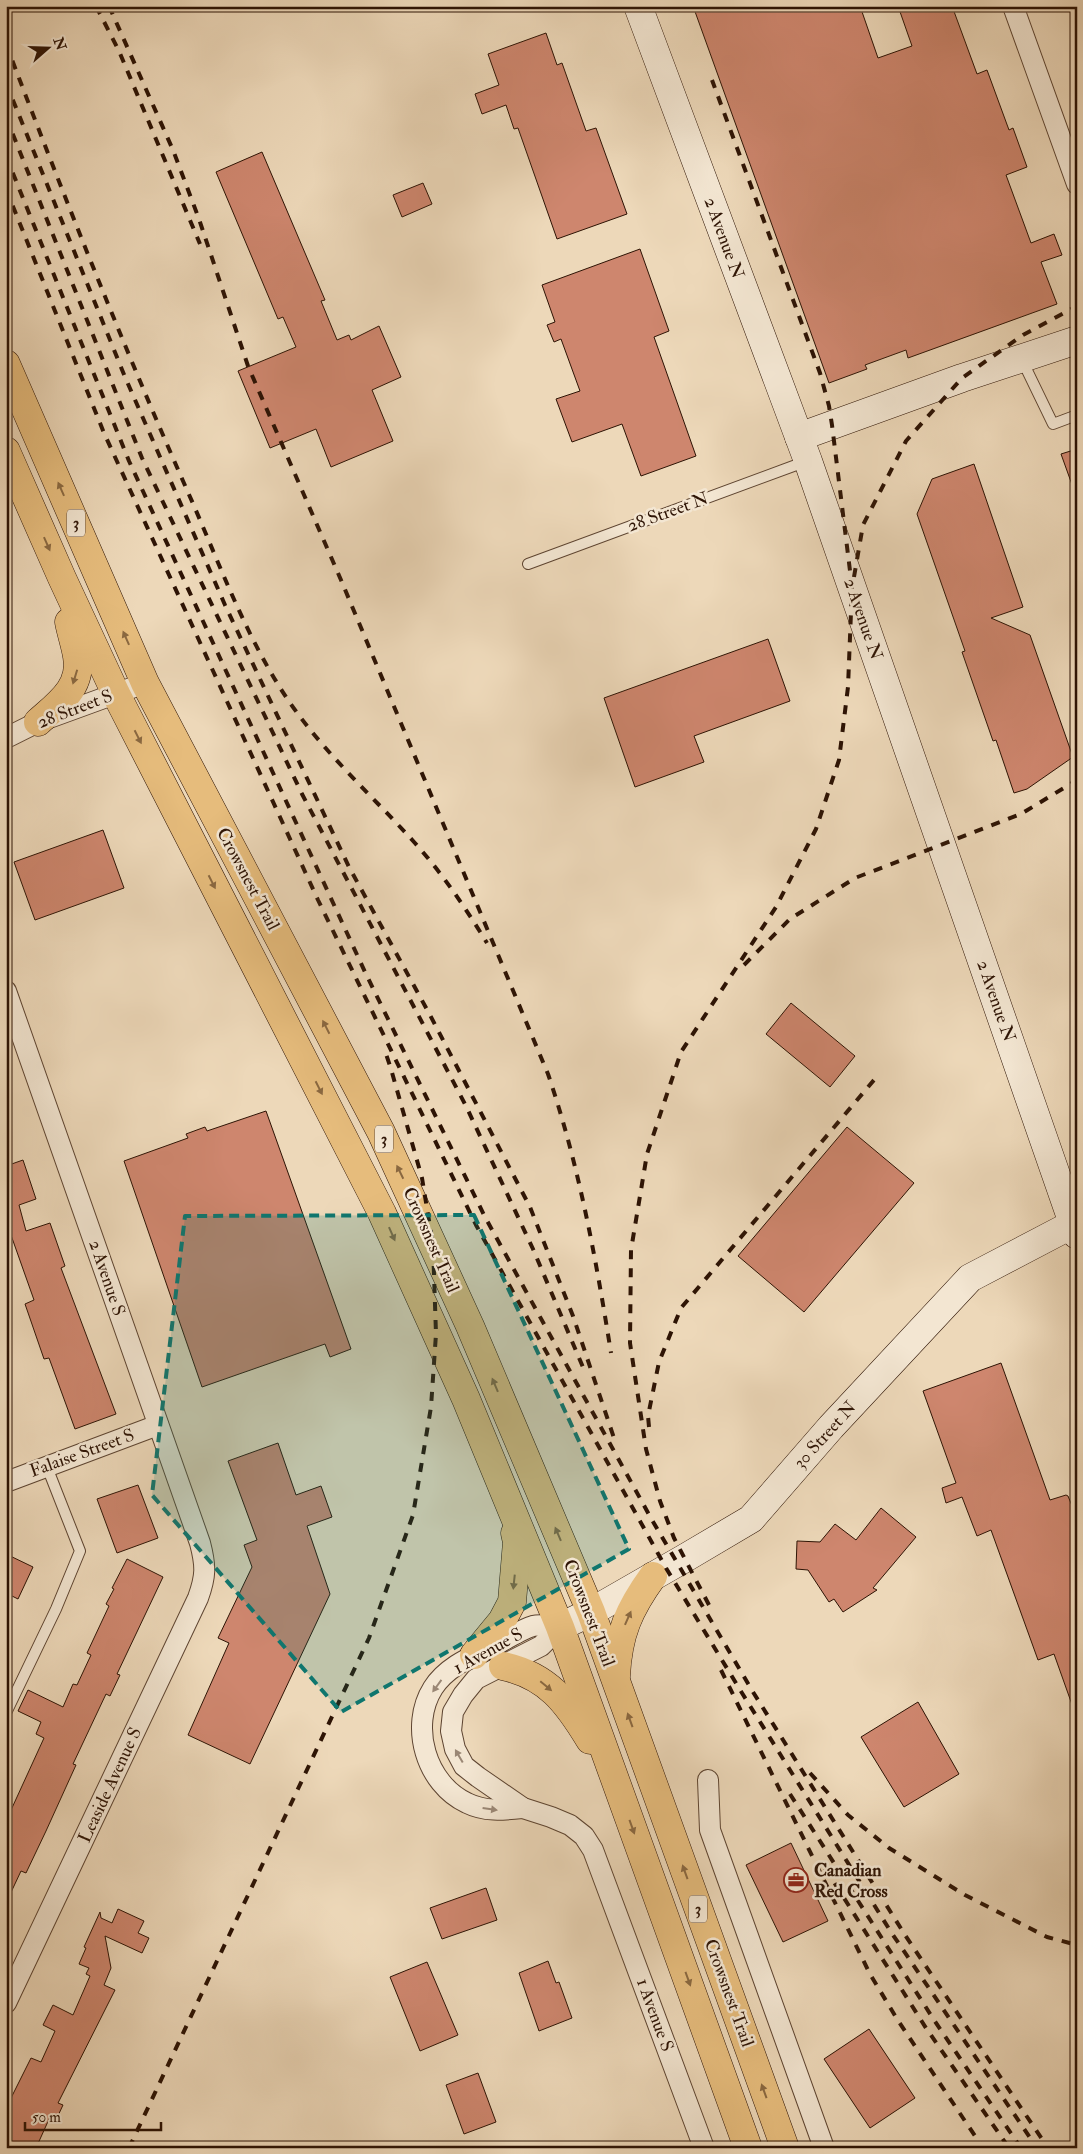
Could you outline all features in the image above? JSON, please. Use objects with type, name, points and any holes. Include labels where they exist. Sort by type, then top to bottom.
[{"type":"highway","name":"Crowsnest Trail","points":[[6,364],[145,683],[301,978],[397,1166],[470,1326],[590,1612],[785,2148]]},
{"type":"highway","name":"Crowsnest Trail","points":[[6,451],[116,694],[382,1213],[466,1399],[560,1626],[748,2148]]},
{"type":"highway","points":[[38,722],[67,696],[76,681],[78,671],[78,659],[70,627],[62,578]]},
{"type":"highway","points":[[474,1655],[502,1621],[512,1602],[517,1542],[507,1499]]},
{"type":"highway","points":[[616,1682],[617,1652],[624,1624],[636,1599],[653,1576]]},
{"type":"highway","points":[[503,1666],[519,1669],[536,1677],[553,1691],[576,1717],[616,1781]]},
{"type":"street","name":"2 Avenue N","points":[[638,6],[803,449],[1075,1229]]},
{"type":"street","points":[[1013,6],[1077,184]]},
{"type":"street","name":"28 Street N","points":[[803,449],[1022,358],[1077,340]]},
{"type":"street","name":"28 Street S","points":[[6,738],[38,722],[145,683]]},
{"type":"street","name":"2 Avenue S","points":[[6,991],[200,1544],[205,1564]]},
{"type":"street","name":"30 Street N","points":[[560,1626],[590,1612],[752,1518],[831,1427],[970,1278],[1075,1229]]},
{"type":"street","name":"Falaise Street S","points":[[6,1482],[158,1425]]},
{"type":"street","name":"Leaside Avenue S","points":[[6,2003],[198,1598],[205,1581],[205,1564]]},
{"type":"street","name":"1 Avenue S","points":[[523,1808],[492,1810],[466,1803],[444,1787],[429,1765],[422,1740],[423,1713],[433,1688],[451,1668],[534,1626],[560,1626]]},
{"type":"street","name":"1 Avenue S","points":[[560,1626],[541,1646],[476,1679],[462,1696],[454,1712],[451,1731],[454,1750],[464,1766],[523,1808],[551,1816],[570,1825],[584,1836],[593,1850],[704,2148]]},
{"type":"street","points":[[708,1780],[710,1830],[824,2148]]},
{"type":"lane","points":[[1022,358],[1053,424],[1077,415]]},
{"type":"lane","name":"28 Street N","points":[[528,564],[803,449]]},
{"type":"lane","points":[[6,1714],[56,1609],[80,1551],[47,1467]]},
{"type":"highlighted area","points":[[474,1215],[629,1549],[341,1712],[152,1495],[185,1216]]},
{"type":"building","points":[[693,6],[860,6],[878,58],[912,46],[898,6],[952,6],[977,74],[987,70],[1009,130],[1013,128],[1027,167],[1006,175],[1031,243],[1054,234],[1062,255],[1041,262],[1057,304],[908,358],[906,350],[865,365],[867,369],[829,383]]},
{"type":"building","points":[[546,33],[557,65],[562,63],[586,131],[596,128],[627,214],[557,239],[518,128],[514,129],[506,105],[482,114],[475,94],[499,85],[488,54]]},
{"type":"building","points":[[262,152],[325,300],[321,301],[337,340],[349,335],[351,340],[379,326],[401,377],[372,390],[393,441],[331,467],[316,429],[270,448],[238,371],[296,347],[283,317],[278,319],[216,172]]},
{"type":"building","points":[[423,183],[432,204],[402,217],[393,195]]},
{"type":"building","points":[[640,249],[669,331],[654,337],[696,456],[641,476],[622,424],[572,442],[556,399],[580,391],[561,339],[554,342],[547,325],[555,322],[542,285]]},
{"type":"building","points":[[1077,449],[1077,493],[1075,493],[1061,454]]},
{"type":"building","points":[[974,464],[1023,607],[991,618],[1030,635],[1073,757],[1027,789],[1014,793],[996,740],[993,741],[962,652],[965,651],[917,514],[932,479]]},
{"type":"building","points":[[768,639],[790,701],[694,736],[704,762],[635,787],[604,698]]},
{"type":"building","points":[[103,830],[124,888],[35,920],[14,862]]},
{"type":"building","points":[[791,1003],[855,1056],[830,1087],[766,1034]]},
{"type":"building","points":[[266,1111],[351,1349],[330,1357],[325,1344],[202,1387],[124,1161],[188,1138],[186,1134],[205,1127],[207,1131]]},
{"type":"building","points":[[847,1127],[914,1183],[804,1312],[738,1256]]},
{"type":"building","points":[[23,1160],[36,1199],[19,1205],[26,1231],[50,1223],[65,1266],[61,1268],[116,1414],[75,1429],[49,1358],[44,1359],[25,1304],[34,1300],[6,1221],[6,1166]]},
{"type":"building","points":[[1001,1363],[1050,1500],[1068,1496],[1077,1518],[1077,1712],[1075,1713],[1054,1654],[1038,1660],[991,1530],[977,1536],[962,1497],[946,1503],[942,1488],[956,1483],[923,1391]]},
{"type":"building","points":[[278,1443],[296,1495],[321,1486],[332,1517],[307,1526],[330,1594],[250,1764],[188,1735],[229,1643],[218,1638],[252,1567],[244,1545],[257,1540],[228,1461]]},
{"type":"building","points":[[138,1485],[158,1538],[117,1553],[97,1499]]},
{"type":"building","points":[[881,1508],[916,1537],[873,1588],[877,1590],[843,1612],[834,1599],[829,1602],[808,1570],[796,1569],[797,1541],[820,1542],[835,1524],[856,1540]]},
{"type":"building","points":[[6,1554],[33,1567],[18,1599],[6,1593]]},
{"type":"building","points":[[127,1559],[163,1577],[117,1674],[120,1675],[110,1696],[106,1694],[73,1764],[76,1765],[26,1873],[21,1871],[6,1903],[6,1821],[44,1738],[36,1734],[41,1722],[18,1711],[28,1690],[63,1707],[73,1684],[77,1685],[91,1655],[87,1653],[109,1606],[106,1604],[114,1589],[112,1588]]},
{"type":"building","points":[[918,1702],[959,1774],[904,1807],[861,1737]]},
{"type":"building","points":[[791,1843],[828,1921],[783,1942],[746,1865]]},
{"type":"building","points":[[486,1888],[497,1920],[442,1939],[430,1908]]},
{"type":"building","points":[[118,1909],[144,1921],[138,1933],[149,1938],[142,1953],[105,1936],[111,1968],[104,1985],[115,1990],[58,2103],[63,2105],[56,2120],[50,2117],[36,2148],[6,2148],[6,2108],[31,2058],[41,2062],[55,2031],[43,2025],[53,2005],[73,2015],[90,1976],[86,1974],[89,1968],[79,1964],[86,1948],[84,1947],[100,1912],[101,1918],[112,1923]]},
{"type":"building","points":[[548,1961],[556,1983],[559,1982],[572,2018],[539,2031],[519,1973]]},
{"type":"building","points":[[427,1962],[458,2035],[420,2051],[390,1977]]},
{"type":"building","points":[[869,2029],[915,2098],[870,2128],[824,2059]]},
{"type":"building","points":[[478,2073],[496,2122],[464,2134],[446,2085]]},
{"type":"railway","points":[[96,6],[119,51],[200,244]]},
{"type":"railway","points":[[109,6],[173,150],[199,219],[248,366],[341,580],[548,1074],[569,1143],[586,1212],[611,1353]]},
{"type":"railway","points":[[6,44],[71,212],[139,379],[230,590],[265,663],[309,729],[414,842],[444,878],[487,943]]},
{"type":"railway","points":[[709,1605],[674,1538],[660,1501],[646,1449],[630,1343],[631,1250],[647,1154],[681,1052],[776,907],[816,829],[839,760],[848,687],[852,587],[832,425],[820,373],[712,80]]},
{"type":"railway","points":[[6,83],[125,377],[225,605],[349,867],[430,1015],[530,1207],[573,1316],[615,1441]]},
{"type":"railway","points":[[6,117],[142,458],[302,794],[466,1106],[533,1249],[585,1372]]},
{"type":"railway","points":[[6,156],[129,461],[365,972],[485,1217],[652,1520],[753,1692],[905,1935],[1048,2148]]},
{"type":"railway","points":[[6,189],[104,433],[318,900],[476,1225],[666,1568],[891,1932],[1037,2148]]},
{"type":"railway","points":[[854,577],[863,525],[906,441],[962,378],[1023,335],[1077,306]]},
{"type":"railway","points":[[744,965],[790,919],[855,878],[1021,814],[1077,780]]},
{"type":"railway","points":[[129,2148],[369,1638],[413,1515],[431,1407],[436,1334],[433,1245],[422,1178],[386,1054]]},
{"type":"railway","points":[[649,1427],[648,1416],[659,1362],[681,1308],[874,1080]]},
{"type":"railway","points":[[721,1670],[870,1974],[897,2019],[983,2148]]},
{"type":"railway","points":[[810,1773],[848,1815],[889,1848],[965,1895],[1047,1937],[1077,1945]]},
{"type":"railway","points":[[790,1794],[934,2020],[1021,2148]]},
{"type":"railway","points":[[825,1868],[926,2028],[1009,2148]]},
{"type":"place","name":"Canadian Red Cross","points":[[796,1880]]}]
